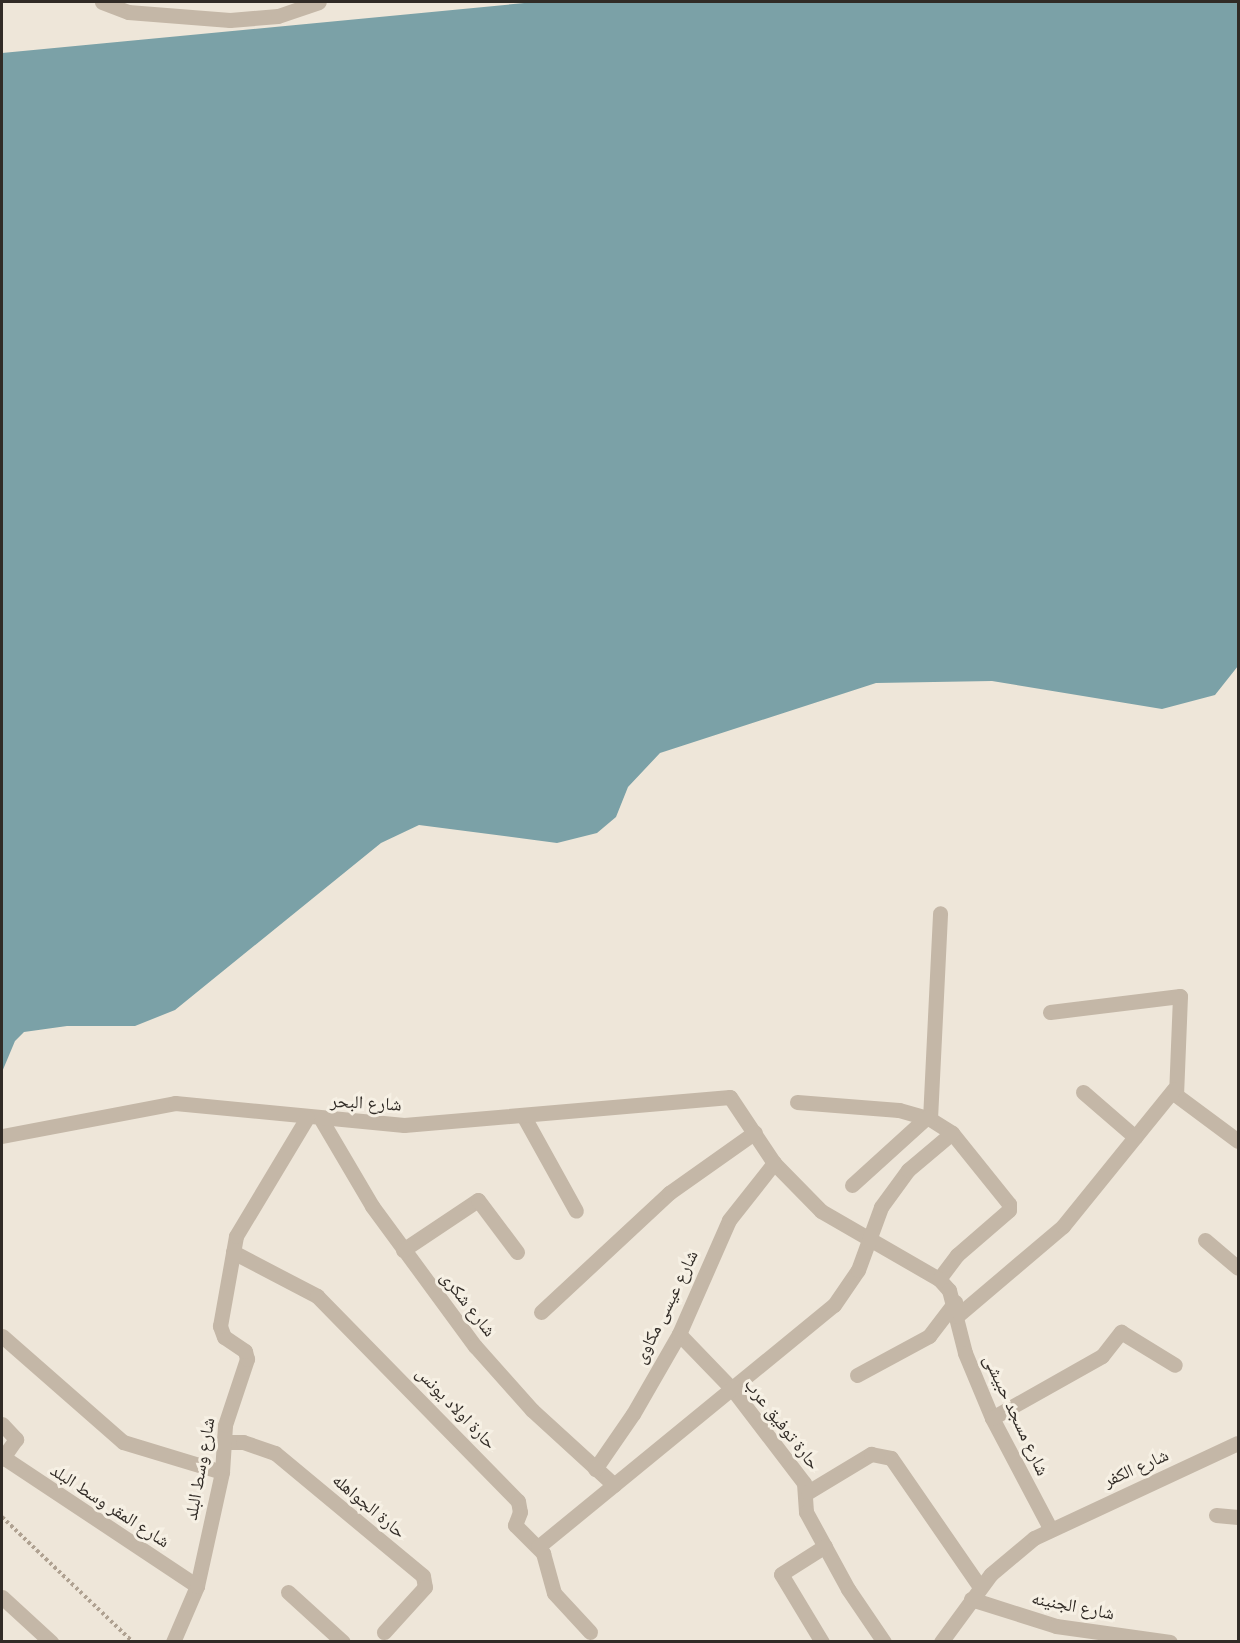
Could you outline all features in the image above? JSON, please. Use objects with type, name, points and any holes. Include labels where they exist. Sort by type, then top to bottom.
[{"type":"street","points":[[102,2],[129,12],[230,20],[278,16],[320,2]]},
{"type":"street","points":[[852,1185],[928,1118],[940,913]]},
{"type":"street","points":[[857,1375],[929,1336],[956,1309],[1063,1226],[1174,1089],[1180,996],[1050,1012]]},
{"type":"street","points":[[1174,1089],[1183,1103],[1239,1141]]},
{"type":"street","points":[[1083,1092],[1135,1137]]},
{"type":"street","name":"شارع البحر","points":[[2,1136],[175,1103],[234,1106],[314,1119],[404,1125],[524,1117],[730,1097]]},
{"type":"street","name":"شارع مسجد حبيشى","points":[[730,1097],[774,1163],[835,1223],[939,1279],[956,1309],[965,1353],[992,1418],[1050,1528]]},
{"type":"street","points":[[797,1102],[900,1110],[928,1118],[952,1133],[1010,1208],[957,1255],[939,1279]]},
{"type":"street","points":[[524,1117],[576,1211]]},
{"type":"street","name":"شارع شكرى","points":[[314,1119],[403,1250],[506,1382],[614,1485]]},
{"type":"street","name":"شارع وسط البلد","points":[[173,1641],[197,1586],[222,1472],[224,1443],[248,1354],[221,1333],[232,1252],[242,1221],[314,1119]]},
{"type":"street","points":[[541,1312],[669,1193],[755,1132]]},
{"type":"street","points":[[538,1547],[834,1305],[849,1287],[881,1207],[908,1170],[952,1133]]},
{"type":"street","name":"شارع عيسى مكاوى","points":[[594,1468],[633,1414],[679,1334],[729,1220],[774,1163]]},
{"type":"street","points":[[403,1250],[478,1200],[518,1252]]},
{"type":"street","points":[[1205,1240],[1239,1268]]},
{"type":"street","name":"حارة اولاد يونس","points":[[232,1252],[317,1296],[518,1501],[520,1512],[515,1525],[548,1559],[555,1593],[590,1632]]},
{"type":"street","points":[[992,1418],[1102,1356],[1121,1332],[1175,1365]]},
{"type":"street","name":"حارة توفيق عرب","points":[[679,1334],[732,1390],[808,1492],[804,1507],[825,1546],[884,1641]]},
{"type":"street","points":[[2,1336],[123,1442],[222,1472]]},
{"type":"street","points":[[2,1424],[16,1439],[2,1458]]},
{"type":"street","name":"حارة الجواهله","points":[[224,1443],[243,1442],[275,1453],[423,1576],[425,1587],[384,1632]]},
{"type":"street","name":"شارع الكفر","points":[[940,1641],[976,1593],[1010,1555],[1050,1528],[1239,1443]]},
{"type":"street","points":[[808,1492],[871,1454],[891,1458],[976,1593]]},
{"type":"street","name":"شارع المقر وسط البلد","points":[[2,1458],[197,1586]]},
{"type":"street","points":[[1216,1515],[1239,1517]]},
{"type":"street","points":[[822,1641],[782,1574],[825,1546]]},
{"type":"street","points":[[288,1592],[343,1641]]},
{"type":"street","name":"شارع الجنينه","points":[[976,1593],[1056,1626],[1170,1641]]},
{"type":"street","points":[[2,1597],[51,1641]]},
{"type":"path","points":[[2,1517],[133,1641]]},
{"type":"water","points":[[535,2],[1238,2],[1238,666],[1215,695],[1162,709],[992,681],[876,683],[660,753],[628,787],[616,817],[597,833],[557,843],[419,825],[381,843],[175,1010],[135,1026],[67,1026],[24,1032],[15,1041],[2,1072],[2,53]]}]
